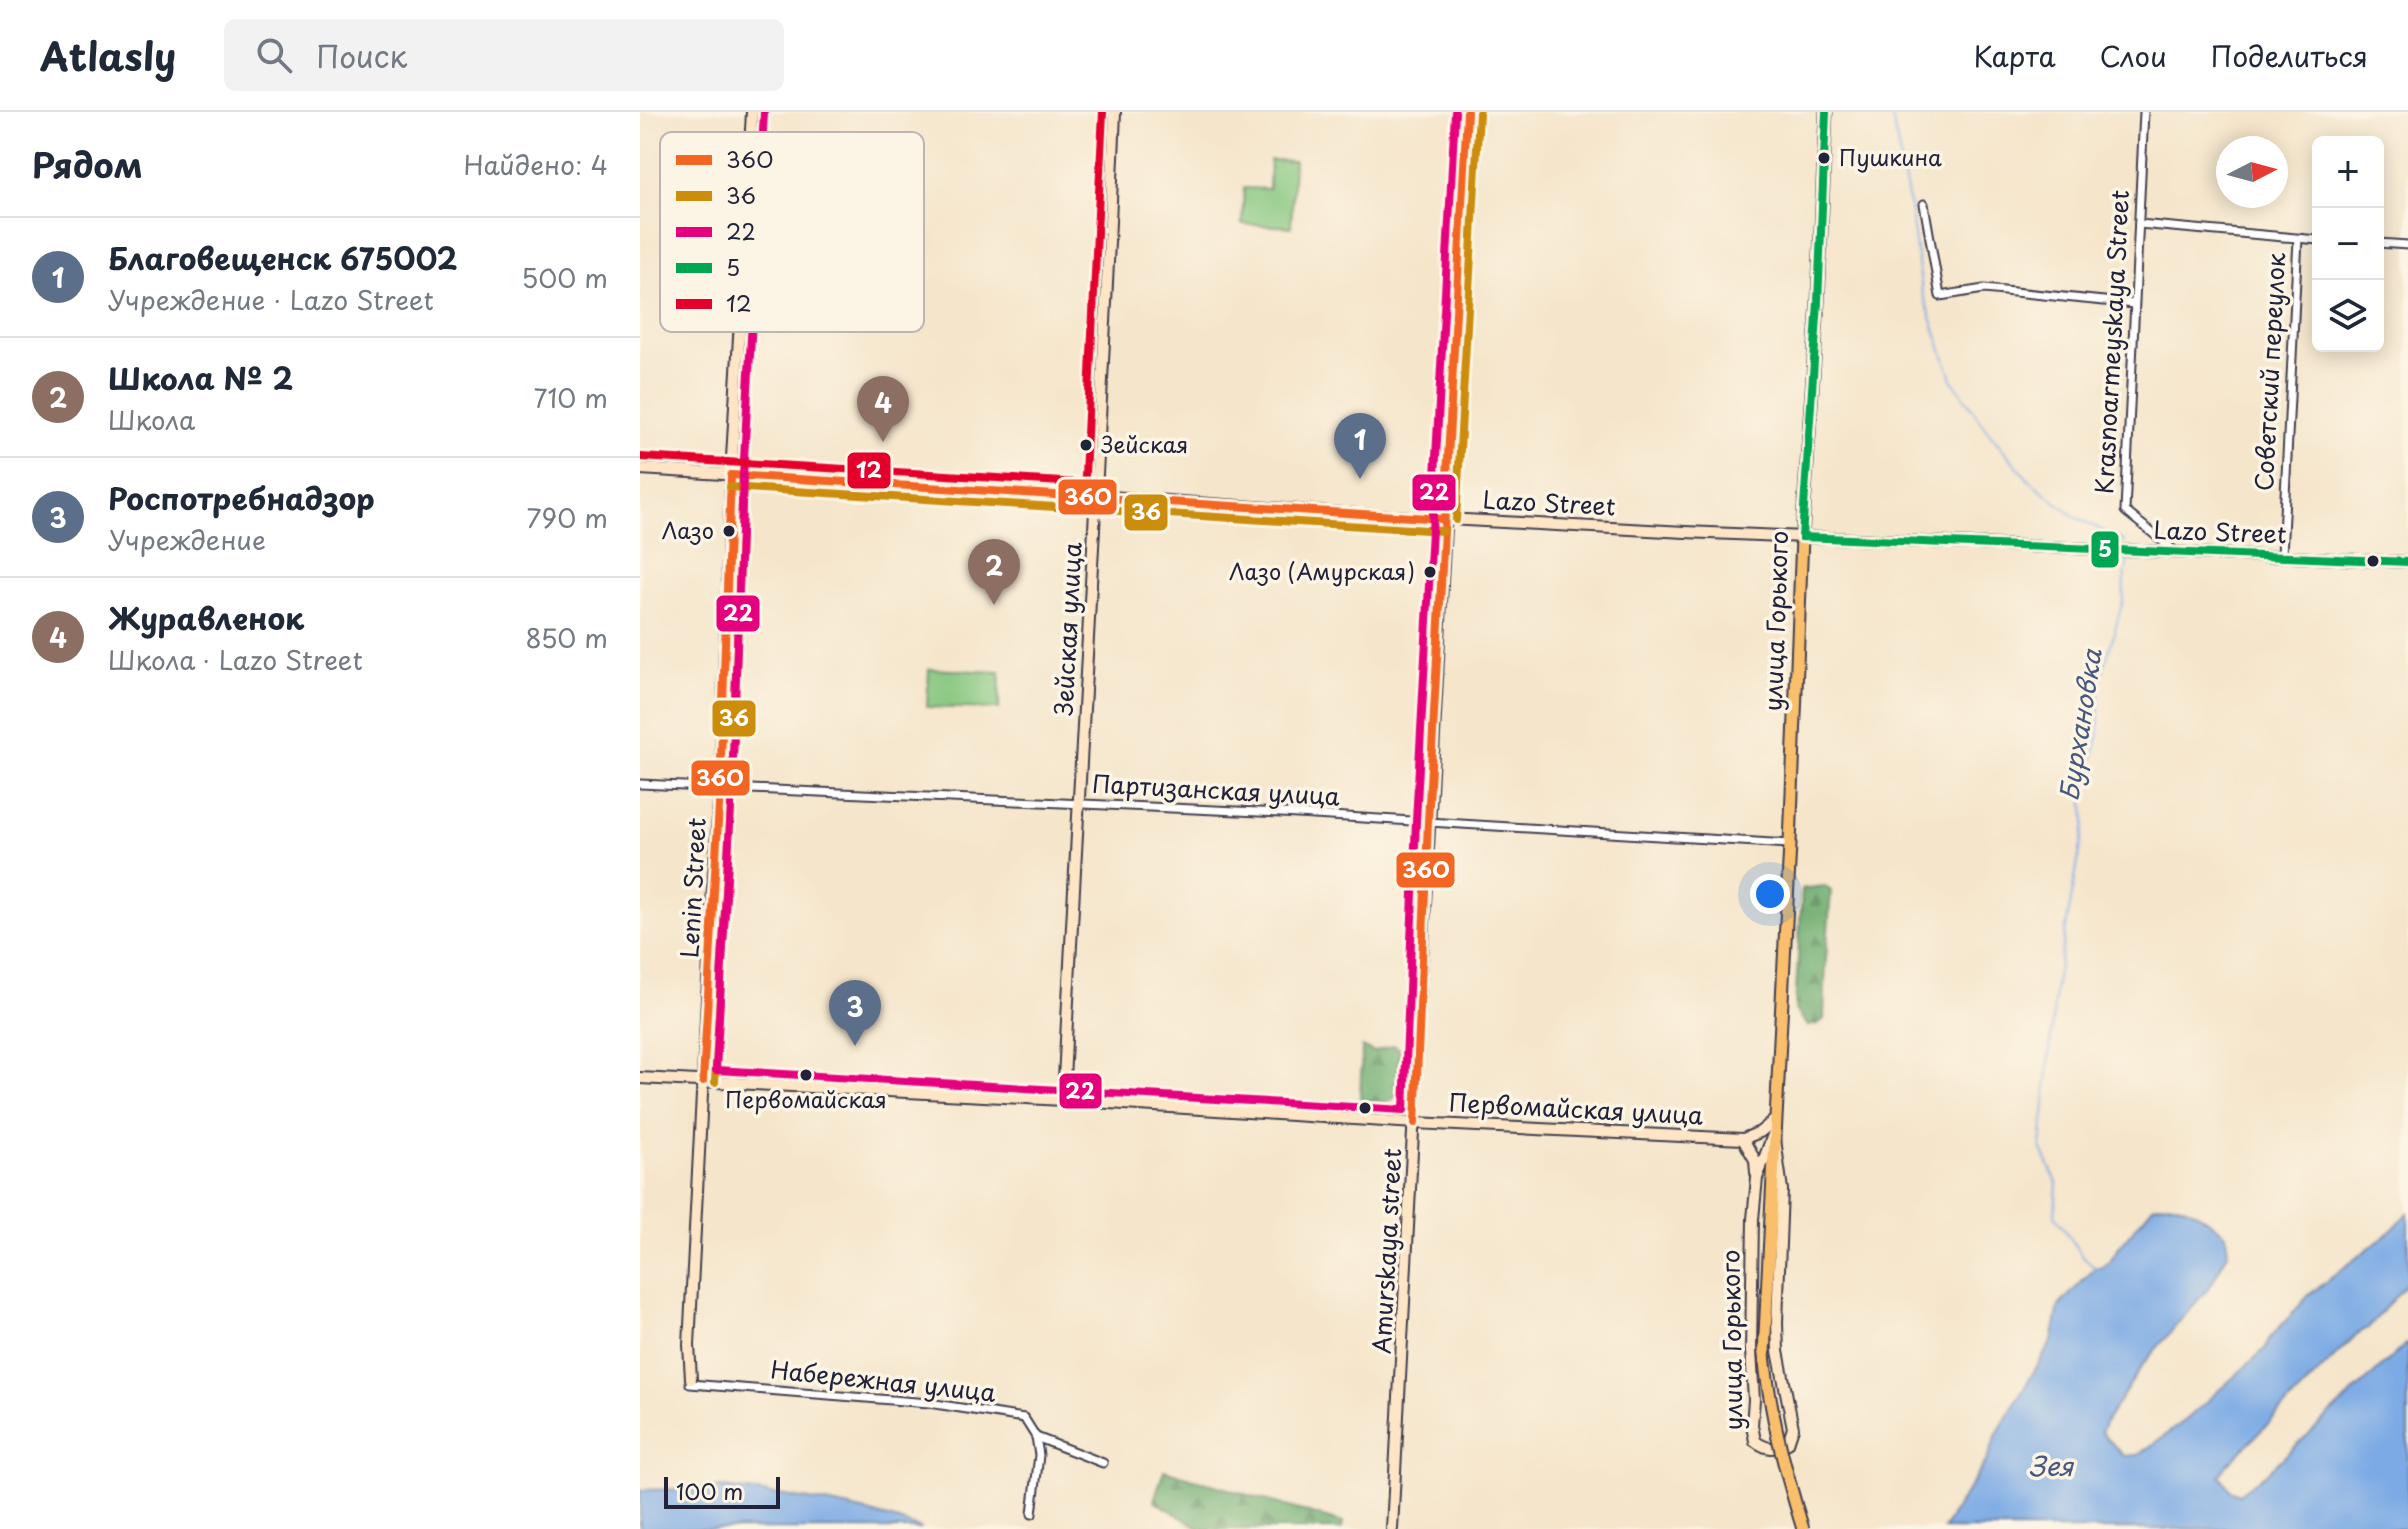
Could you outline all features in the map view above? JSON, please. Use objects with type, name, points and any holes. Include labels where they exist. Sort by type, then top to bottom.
[{"type":"main road","name":"улица Горького","points":[[1774,1126],[1826,112]]},
{"type":"main road","points":[[1774,1126],[1764,1354],[1776,1433],[1803,1529]]},
{"type":"street","name":"Lenin Street","points":[[751,132],[752,112]]},
{"type":"street","name":"Зейская улица","points":[[1063,1100],[1115,112]]},
{"type":"street","name":"Amurskaya street","points":[[1392,1529],[1467,112]]},
{"type":"street","name":"Krasnoarmeyskaya Street","points":[[2144,112],[2125,511],[2175,551]]},
{"type":"street","points":[[1924,204],[1940,296],[1984,289],[2134,304]]},
{"type":"street","points":[[2139,224],[2312,240]]},
{"type":"street","name":"Советский переулок","points":[[2282,555],[2298,239]]},
{"type":"street","points":[[2384,243],[2408,245]]},
{"type":"street","name":"Lenin Street","points":[[691,1379],[689,1345],[720,788],[739,332]]},
{"type":"street","name":"Lazo Street","points":[[640,469],[1444,519],[2408,562]]},
{"type":"street","name":"Партизанская улица","points":[[640,784],[1078,803],[1790,844]]},
{"type":"street","name":"Первомайская улица","points":[[640,1078],[1743,1139]]},
{"type":"street","points":[[1757,1178],[1755,1160],[1743,1139],[1774,1126]]},
{"type":"street","name":"улица Горького","points":[[1774,1126],[1782,1190],[1778,1351],[1793,1428],[1788,1443],[1766,1449],[1755,1441],[1752,1425],[1751,1281],[1757,1178],[1774,1126]]},
{"type":"street","name":"Набережная улица","points":[[691,1379],[690,1384],[929,1403],[1004,1413],[1024,1418],[1036,1437],[1103,1463]]},
{"type":"street","points":[[1032,1514],[1039,1455],[1036,1437]]},
{"type":"green space","points":[[1270,160],[1294,161],[1291,227],[1242,224],[1244,188],[1269,189]]},
{"type":"green space","points":[[929,669],[1000,672],[999,709],[927,707]]},
{"type":"green space","points":[[1824,886],[1831,891],[1824,1019],[1808,1026],[1795,1010],[1802,889]]},
{"type":"green space","points":[[1394,1045],[1400,1050],[1396,1097],[1388,1102],[1360,1100],[1362,1047],[1374,1052]]},
{"type":"green space","points":[[1164,1470],[1343,1523],[1342,1529],[1200,1529],[1154,1500]]},
{"type":"water","name":"Зея","points":[[2167,1203],[2191,1210],[2226,1234],[2228,1253],[2211,1285],[2144,1363],[2101,1432],[2124,1456],[2138,1455],[2187,1419],[2265,1349],[2269,1339],[2309,1295],[2392,1230],[2408,1213],[2408,1282],[2368,1328],[2357,1334],[2220,1475],[2230,1490],[2239,1494],[2270,1470],[2408,1342],[2408,1529],[1943,1529],[1987,1460],[1997,1434],[2052,1341],[2059,1306],[2096,1267],[2100,1268],[2110,1261],[2153,1206]]},
{"type":"water","points":[[723,1488],[849,1508],[922,1529],[640,1529],[640,1490]]},
{"type":"waterway","name":"Бурхановка","points":[[1891,112],[1910,207],[1922,291],[1952,379],[1985,428],[2028,479],[2075,517],[2124,541],[2124,544]]},
{"type":"waterway","name":"Бурхановка","points":[[2096,1269],[2083,1257],[2055,1215],[2057,1183],[2041,1148],[2056,983],[2085,823],[2084,800],[2099,733],[2099,686],[2123,601],[2128,564],[2126,555]]},
{"type":"transit line","name":"12","points":[[1084,495],[1103,112]]},
{"type":"transit line","name":"22","points":[[751,332],[732,788],[716,1070],[1404,1110],[1416,821],[1455,112]]},
{"type":"transit line","name":"36О","points":[[1415,1123],[1428,822],[1467,112]]},
{"type":"transit line","name":"5","points":[[1802,537],[1818,302],[1826,112]]},
{"type":"transit line","name":"22","points":[[763,132],[764,113]]},
{"type":"transit line","name":"36","points":[[1456,520],[1479,113]]},
{"type":"transit line","name":"12","points":[[641,457],[1097,484]]},
{"type":"transit line","name":"36О","points":[[731,475],[1444,519]]},
{"type":"transit line","name":"36О","points":[[703,1081],[720,788],[731,475]]},
{"type":"transit line","name":"36","points":[[715,1082],[732,788],[743,475]]},
{"type":"transit line","name":"36","points":[[730,487],[1443,531]]},
{"type":"transit line","name":"5","points":[[1802,537],[2408,562]]},
{"type":"place","name":"Пушкина","points":[[1824,158]]},
{"type":"place","name":"Журавленок","points":[[883,442]]},
{"type":"place","name":"Зейская","points":[[1086,445]]},
{"type":"place","name":"Благовещенск 675002","points":[[1360,479]]},
{"type":"place","name":"Лазо","points":[[729,531]]},
{"type":"place","name":"Лазо (Амурская)","points":[[1430,572]]},
{"type":"place","name":"Школа № 2","points":[[994,605]]},
{"type":"place","name":"Роспотребнадзор","points":[[855,1046]]},
{"type":"place","name":"Первомайская","points":[[806,1075]]}]
